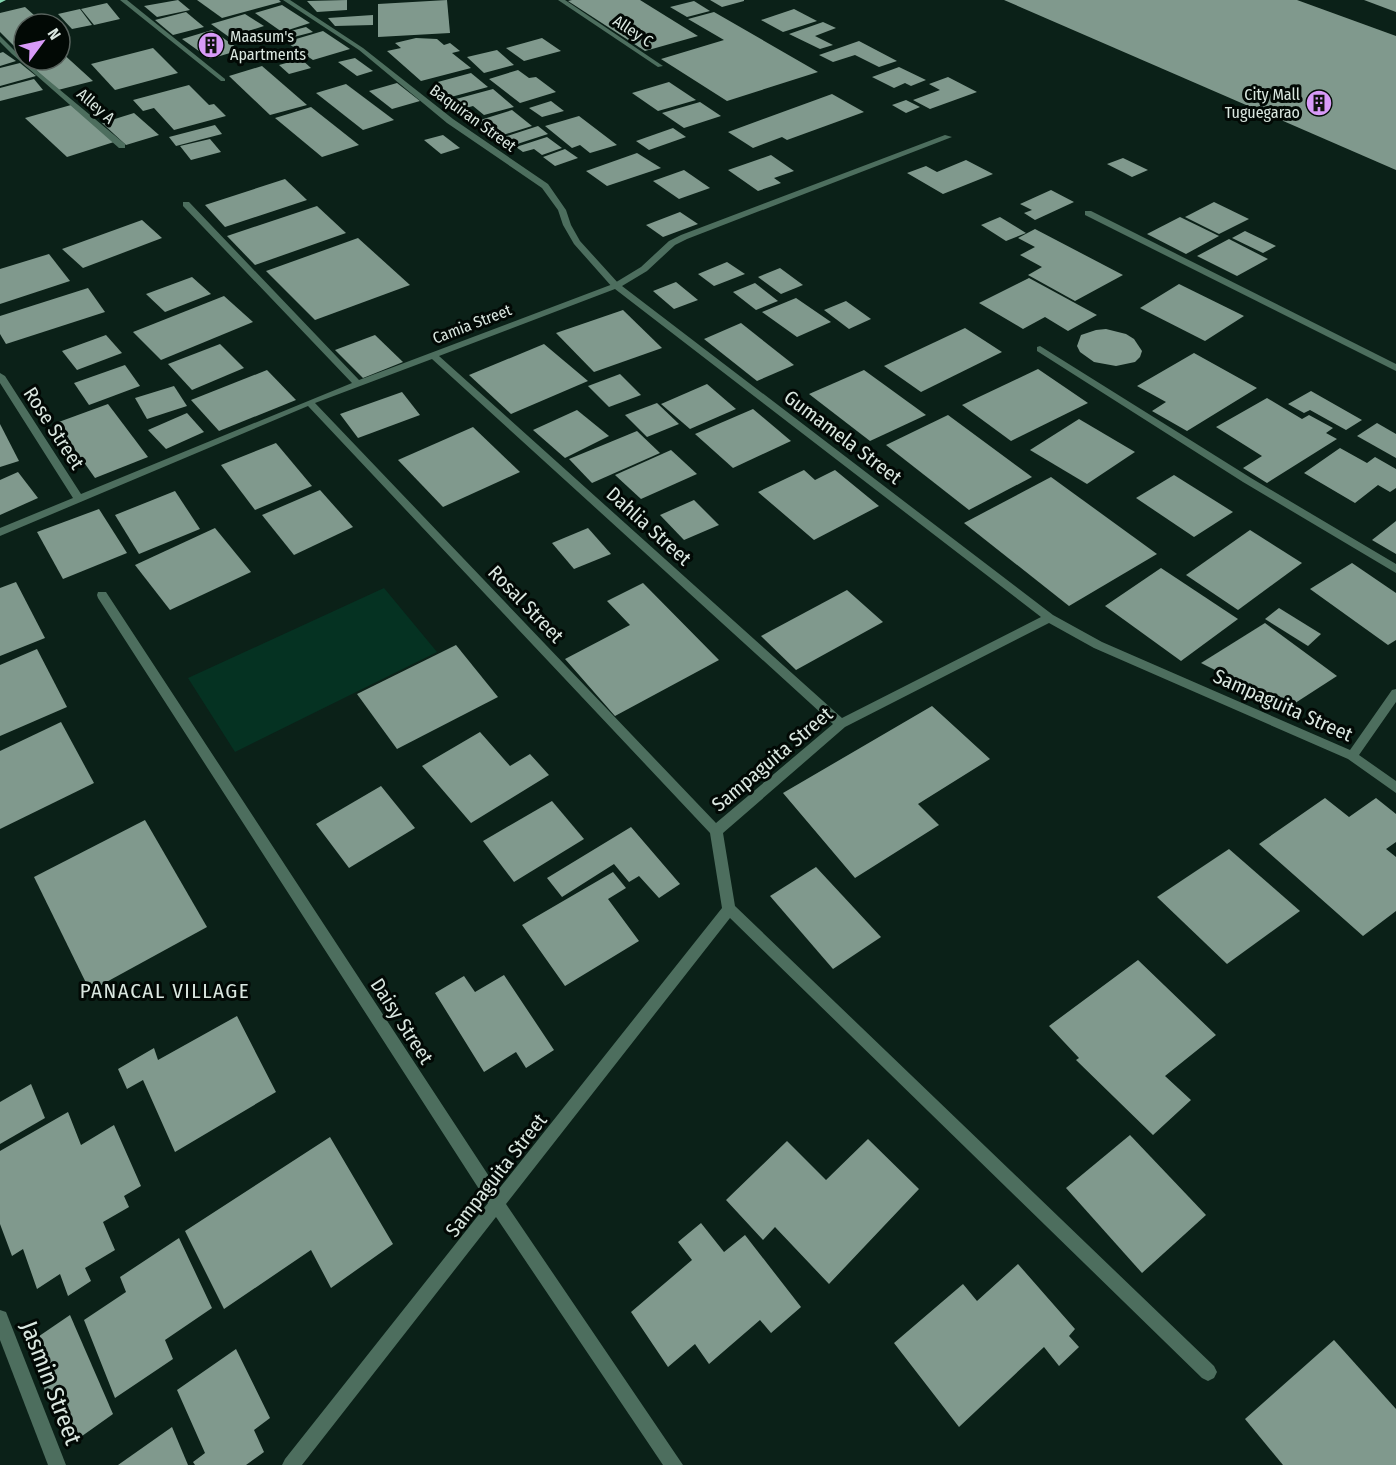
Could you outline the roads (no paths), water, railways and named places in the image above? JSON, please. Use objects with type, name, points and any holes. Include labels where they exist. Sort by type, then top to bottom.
[{"type":"street","points":[[123,0],[223,80]]},
{"type":"street","name":"Baquiran Street","points":[[286,0],[361,49],[450,121],[545,186],[562,210],[567,225],[578,242],[616,286]]},
{"type":"street","name":"Alley C","points":[[561,0],[660,66]]},
{"type":"street","name":"Alley A","points":[[0,38],[14,53],[122,146]]},
{"type":"street","name":"Camia Street","points":[[0,532],[309,402],[616,286],[644,269],[672,243],[684,237],[948,137]]},
{"type":"street","points":[[186,204],[357,383]]},
{"type":"street","points":[[1088,213],[1396,368]]},
{"type":"street","name":"Gumamela Street","points":[[616,286],[1049,618]]},
{"type":"street","points":[[1040,348],[1247,480],[1396,569]]},
{"type":"street","name":"Dahlia Street","points":[[432,354],[841,724]]},
{"type":"street","name":"Rose Street","points":[[0,376],[78,498]]},
{"type":"street","name":"Rosal Street","points":[[309,402],[716,831]]},
{"type":"street","name":"Daisy Street","points":[[102,595],[498,1205],[674,1465]]},
{"type":"street","name":"Sampaguita Street","points":[[291,1465],[729,909],[716,831],[841,724],[1049,618],[1098,645],[1352,756],[1396,788]]},
{"type":"street","points":[[1352,756],[1396,693]]},
{"type":"street","points":[[729,909],[1208,1372]]},
{"type":"street","name":"Jasmin Street","points":[[0,1318],[57,1465]]},
{"type":"place","name":"Maasum's Apartments","points":[[211,45]]},
{"type":"place","name":"City Mall Tuguegarao","points":[[1319,103]]},
{"type":"district","name":"PANACAL VILLAGE","points":[[165,991]]}]
